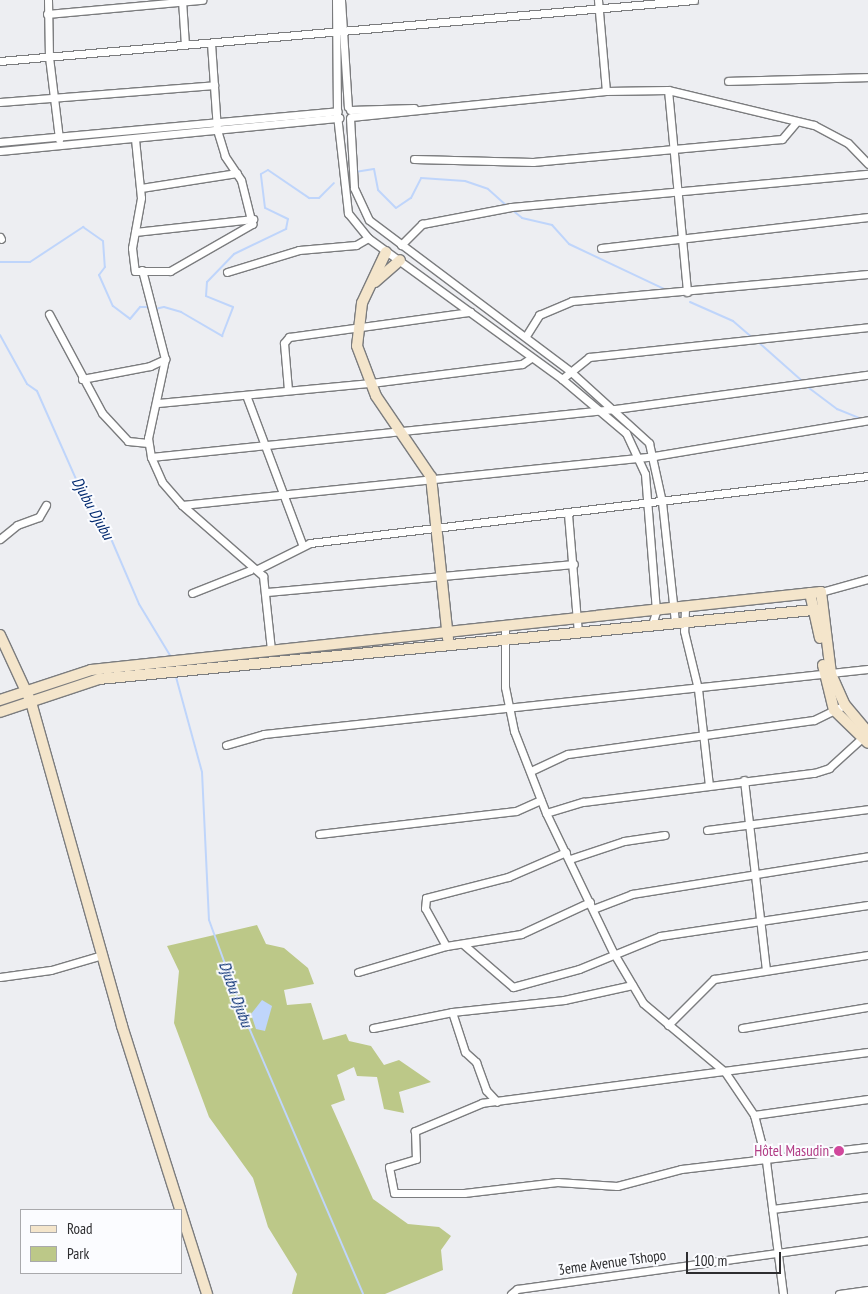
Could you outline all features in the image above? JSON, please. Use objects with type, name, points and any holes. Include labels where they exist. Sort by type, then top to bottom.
[{"type":"street","points":[[48,0],[49,57],[59,145]]},
{"type":"street","points":[[47,14],[202,0]]},
{"type":"street","points":[[336,0],[340,30],[345,114],[348,213],[368,238],[562,379],[600,409],[626,433],[639,456],[647,504],[656,612],[652,624]]},
{"type":"street","points":[[340,30],[341,0]]},
{"type":"street","points":[[0,61],[211,43],[598,4],[694,0]]},
{"type":"street","points":[[182,1],[185,45]]},
{"type":"street","points":[[598,4],[606,91]]},
{"type":"street","points":[[135,139],[141,188],[131,256],[135,271],[170,271],[249,228],[253,219],[237,173],[225,156],[217,126],[211,43]]},
{"type":"street","points":[[728,81],[868,77]]},
{"type":"street","points":[[0,102],[214,85]]},
{"type":"street","points":[[668,90],[687,292]]},
{"type":"street","points":[[0,142],[59,136],[217,126],[345,114],[422,110],[606,91],[668,90],[797,121],[848,143],[868,164]]},
{"type":"street","points":[[345,114],[354,188],[360,205],[378,228],[526,336],[615,409],[649,443],[654,456],[662,502],[674,609],[680,622],[698,688],[709,785]]},
{"type":"street","points":[[414,159],[533,162],[782,139],[797,121]]},
{"type":"street","points":[[0,151],[135,139],[217,126]]},
{"type":"street","points":[[141,188],[237,173]]},
{"type":"street","points":[[401,245],[422,224],[509,208],[868,174]]},
{"type":"street","points":[[601,248],[868,217]]},
{"type":"street","points":[[135,232],[253,219]]},
{"type":"street","points":[[227,272],[299,250],[356,245],[368,238]]},
{"type":"street","points":[[386,252],[356,329],[357,346],[371,383],[399,430],[431,477],[439,528],[448,638]]},
{"type":"street","points":[[372,284],[400,260]]},
{"type":"street","points":[[142,270],[165,358],[158,403],[148,443],[150,457],[162,482],[182,504],[254,569],[267,592],[271,650]]},
{"type":"street","points":[[526,336],[539,314],[561,304],[868,274]]},
{"type":"street","points":[[288,390],[286,339],[470,312]]},
{"type":"street","points":[[49,314],[82,379],[121,435],[134,444],[148,443]]},
{"type":"street","points":[[562,379],[589,357],[868,326]]},
{"type":"street","points":[[82,379],[133,366],[150,366],[165,358]]},
{"type":"street","points":[[158,403],[371,383],[504,366],[531,358]]},
{"type":"street","points":[[150,457],[600,409],[615,409],[868,375]]},
{"type":"street","points":[[246,395],[302,544]]},
{"type":"street","points":[[182,504],[283,495],[431,477],[654,456],[865,421]]},
{"type":"street","points":[[192,593],[254,569],[302,544],[568,514],[868,476]]},
{"type":"street","points":[[0,540],[17,525],[38,517],[46,505]]},
{"type":"street","points":[[568,514],[574,564],[578,632]]},
{"type":"street","points":[[267,592],[574,564]]},
{"type":"street","points":[[0,712],[93,680],[448,638],[505,628],[656,612],[815,592],[868,578]]},
{"type":"street","points":[[823,609],[832,589]]},
{"type":"street","points":[[815,592],[823,609],[827,674],[845,705],[867,735]]},
{"type":"street","points":[[815,592],[811,611],[818,625],[834,710],[867,735]]},
{"type":"street","points":[[680,622],[685,608]]},
{"type":"street","points":[[0,700],[91,670],[177,660],[271,650],[448,638],[506,639],[823,609]]},
{"type":"street","points":[[505,628],[504,666],[514,731],[533,770],[546,813],[614,952],[643,1003],[725,1072],[754,1115],[766,1161],[782,1294]]},
{"type":"street","points":[[0,635],[31,702],[102,956],[181,1209]]},
{"type":"street","points":[[177,660],[178,671]]},
{"type":"street","points":[[226,745],[264,734],[502,707],[510,710],[868,669]]},
{"type":"street","points":[[533,770],[568,754],[814,720],[845,705]]},
{"type":"street","points":[[546,813],[582,802],[822,770],[867,735]]},
{"type":"street","points":[[744,780],[766,970]]},
{"type":"street","points":[[319,834],[516,811],[541,800]]},
{"type":"street","points":[[707,830],[868,808]]},
{"type":"street","points":[[446,946],[425,908],[426,898],[508,877],[568,855],[624,841],[664,835]]},
{"type":"street","points":[[358,972],[446,946],[521,934],[592,906],[632,894],[755,876],[868,856]]},
{"type":"street","points":[[463,944],[513,987],[579,969],[614,952],[660,936],[868,905]]},
{"type":"street","points":[[668,1025],[714,979],[868,955]]},
{"type":"street","points":[[0,977],[51,970],[102,956]]},
{"type":"street","points":[[372,1028],[452,1012],[564,1000],[632,985]]},
{"type":"street","points":[[742,1028],[868,1007]]},
{"type":"street","points":[[452,1012],[465,1052],[476,1062],[486,1090],[497,1102]]},
{"type":"street","points":[[868,1052],[482,1103],[415,1131],[416,1159],[389,1167],[394,1193],[464,1193],[582,1181],[617,1186],[681,1169],[766,1161],[868,1147]]},
{"type":"street","points":[[754,1115],[868,1099]]},
{"type":"street","points":[[772,1209],[868,1197]]},
{"type":"street","points":[[182,1214],[207,1294]]},
{"type":"street","name":"3eme Avenue Tshopo","points":[[511,1294],[517,1289],[868,1240]]},
{"type":"street","points":[[839,1294],[868,1290]]},
{"type":"green space","points":[[257,925],[266,944],[284,948],[308,968],[314,984],[284,990],[287,1005],[311,1003],[323,1040],[346,1034],[349,1041],[371,1046],[384,1065],[399,1060],[431,1082],[399,1092],[404,1113],[384,1109],[377,1077],[357,1076],[354,1067],[337,1075],[345,1100],[331,1105],[373,1199],[408,1224],[439,1227],[451,1236],[441,1250],[443,1270],[385,1294],[292,1294],[297,1274],[268,1227],[253,1178],[209,1117],[174,1023],[179,971],[167,946]]},
{"type":"water","points":[[262,1000],[272,1006],[265,1031],[256,1029],[251,1014]]},
{"type":"waterway","points":[[355,172],[374,169],[378,190],[396,208],[411,198],[421,178],[465,181],[488,189],[506,205]]},
{"type":"waterway","points":[[155,309],[164,307],[181,312],[222,336],[233,307],[206,296],[207,282],[234,254],[286,229],[288,219],[265,208],[261,174],[268,170],[309,198],[319,198],[334,183]]},
{"type":"waterway","points":[[511,209],[522,218],[552,225],[569,244],[664,289]]},
{"type":"waterway","points":[[0,262],[30,262],[83,227],[103,241],[105,267],[99,275],[113,306],[130,319],[140,307],[150,307]]},
{"type":"waterway","points":[[690,302],[733,321],[750,336]]},
{"type":"waterway","name":"Djubu Djubu","points":[[0,335],[27,384],[37,391],[84,497],[106,527],[139,604],[171,657]]},
{"type":"waterway","points":[[757,341],[802,381]]},
{"type":"waterway","points":[[805,385],[837,409],[862,419]]},
{"type":"waterway","name":"Djubu Djubu","points":[[176,677],[202,772],[209,920],[244,1016],[363,1294]]},
{"type":"place","name":"Hôtel Masudin","points":[[839,1151]]}]
